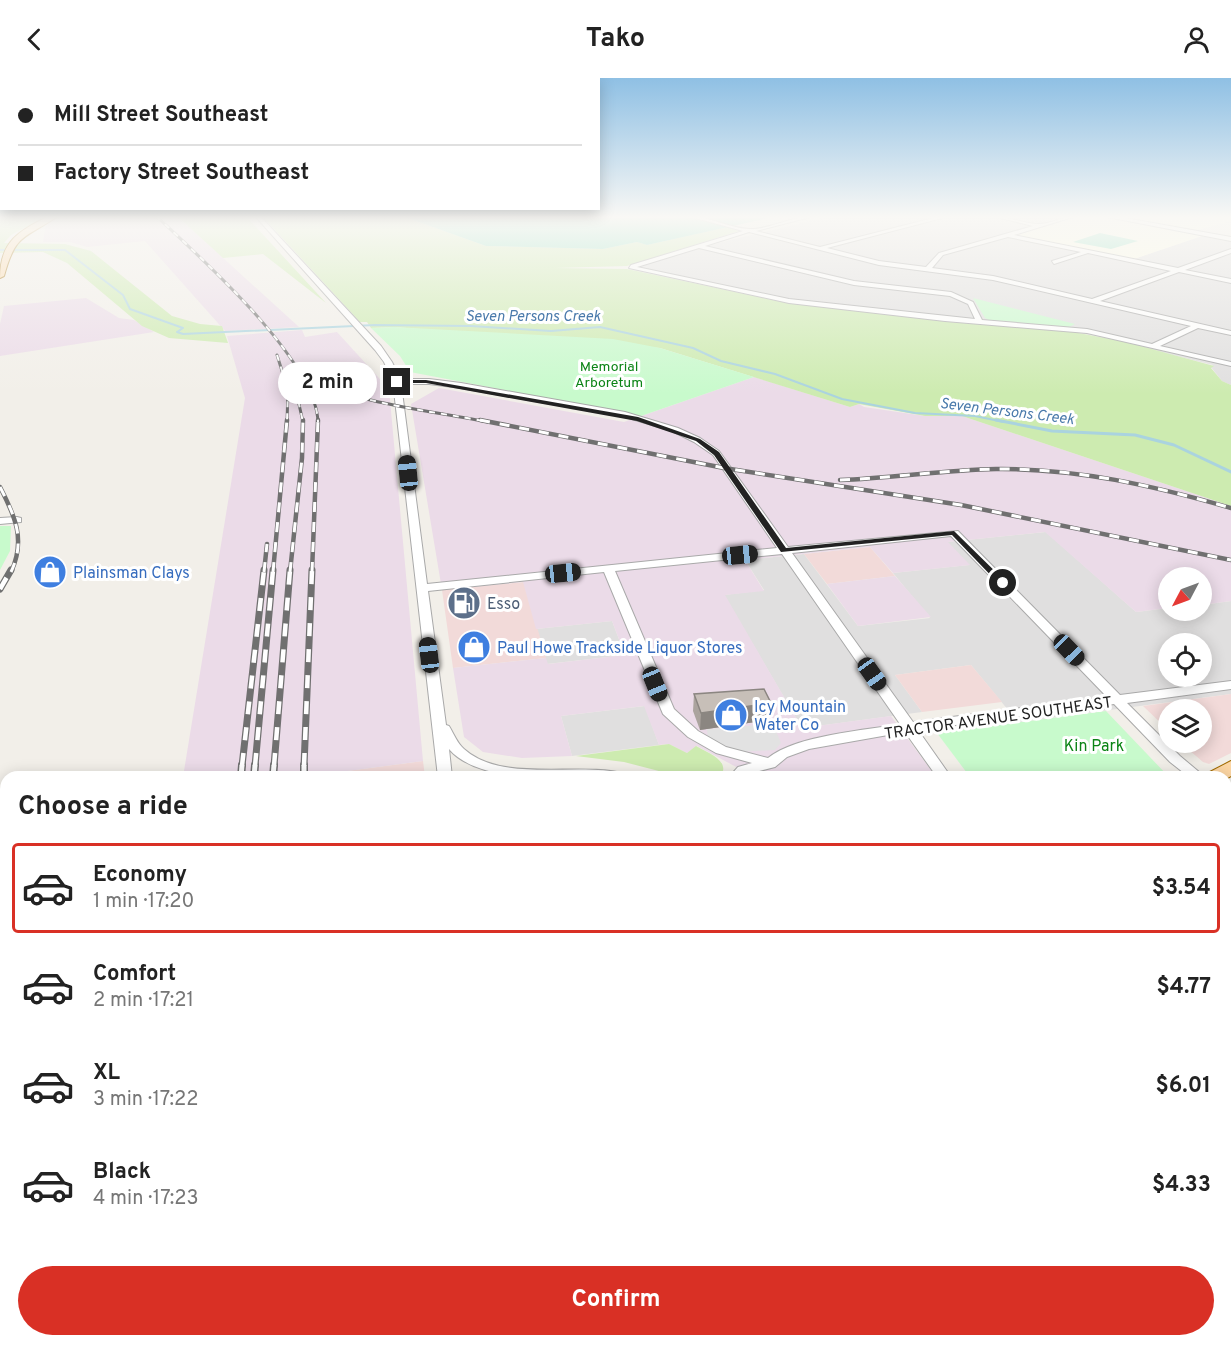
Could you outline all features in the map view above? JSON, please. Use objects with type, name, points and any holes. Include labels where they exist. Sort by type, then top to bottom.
[{"type":"street","points":[[313,275],[388,362],[397,382],[444,771]]},
{"type":"street","points":[[669,275],[789,301],[1070,329],[1231,364]]},
{"type":"street","points":[[791,275],[814,280],[827,277]]},
{"type":"street","points":[[820,275],[951,294],[970,303],[979,321]]},
{"type":"street","points":[[970,275],[993,278],[1231,333]]},
{"type":"street","points":[[1093,301],[1164,275]]},
{"type":"street","points":[[1203,275],[1231,281]]},
{"type":"street","points":[[1152,346],[1198,326]]},
{"type":"street","points":[[397,382],[426,381],[638,419],[683,433],[716,453],[940,771]]},
{"type":"street","points":[[0,520],[17,520]]},
{"type":"street","points":[[421,588],[954,533],[1175,759],[1190,771]]},
{"type":"street","points":[[608,568],[668,711],[693,734],[721,750],[770,771]]},
{"type":"street","name":"TRACTOR AVENUE SOUTHEAST","points":[[742,771],[770,771],[782,754],[806,745],[910,727],[1231,685]]},
{"type":"street","points":[[434,699],[450,744],[461,756],[510,771]]},
{"type":"shaded area","points":[[175,275],[242,275],[299,327],[225,331]]},
{"type":"shaded area","points":[[659,275],[1231,275],[1231,385],[1222,381],[1211,367],[1213,365],[1096,336],[1068,331],[949,322],[787,303]]},
{"type":"shaded area","points":[[86,298],[119,318],[134,320],[154,332],[0,356],[0,324],[4,306]]},
{"type":"shaded area","points":[[302,330],[305,337],[337,332],[389,389],[423,761],[348,771],[184,771],[245,398],[227,336]]},
{"type":"shaded area","points":[[754,377],[850,407],[859,404],[864,407],[925,416],[962,416],[1231,506],[1231,601],[1212,604],[1212,567],[1158,567],[1158,609],[1136,612],[1045,532],[948,542],[970,565],[893,573],[870,547],[745,560],[764,591],[725,595],[802,728],[891,716],[932,771],[744,771],[697,746],[687,753],[669,744],[659,745],[644,706],[561,716],[572,756],[522,758],[483,752],[464,737],[453,668],[546,658],[548,664],[625,655],[612,621],[536,629],[523,582],[442,590],[411,404],[439,388],[624,422]]},
{"type":"shaded area","points":[[1046,532],[1136,612],[1158,609],[1158,621],[1212,621],[1212,604],[1231,601],[1231,694],[1193,699],[1158,699],[1158,704],[1018,722],[971,665],[895,675],[922,712],[802,728],[724,595],[764,590],[745,560],[804,554],[858,626],[930,618],[893,573],[969,565],[947,542]]},
{"type":"shaded area","points":[[870,547],[895,576],[827,584],[804,554]]},
{"type":"shaded area","points":[[895,576],[931,617],[858,626],[827,584]]},
{"type":"shaded area","points":[[524,582],[546,658],[453,668],[442,590]]},
{"type":"shaded area","points":[[612,621],[625,655],[547,664],[536,629]]},
{"type":"shaded area","points":[[971,665],[1002,702],[922,712],[895,675]]},
{"type":"shaded area","points":[[1231,694],[1231,753],[1209,764],[1193,753],[1212,753],[1212,699],[1194,699]]},
{"type":"shaded area","points":[[1158,704],[1158,720],[1143,706]]},
{"type":"shaded area","points":[[645,706],[659,745],[572,756],[561,716]]},
{"type":"shaded area","points":[[773,724],[781,743],[775,750],[738,752],[708,743],[707,729]]},
{"type":"shaded area","points":[[423,761],[424,771],[347,771]]},
{"type":"green space","points":[[82,275],[121,275],[172,316],[200,324],[222,326],[228,343],[169,338],[142,326]]},
{"type":"green space","points":[[290,275],[300,275],[326,303]]},
{"type":"green space","points":[[317,275],[656,275],[787,303],[949,322],[1068,331],[1126,342],[1214,366],[1211,368],[1222,381],[1231,385],[1231,506],[962,416],[925,416],[859,404],[850,407],[660,348],[394,327],[371,328],[367,322],[360,322]]},
{"type":"green space","points":[[973,298],[1075,324],[1069,327],[989,320],[985,318]]},
{"type":"green space","name":"Memorial Arboretum","points":[[394,327],[613,339],[660,348],[754,377],[641,416],[410,372],[400,356],[371,328]]},
{"type":"green space","points":[[0,526],[11,526],[10,551],[0,570]]},
{"type":"green space","name":"Kin Park","points":[[1106,711],[1163,771],[966,771],[937,733]]},
{"type":"green space","points":[[669,744],[687,753],[696,746],[717,758],[723,766],[723,771],[659,771],[624,762],[576,756]]},
{"type":"building","points":[[764,689],[771,703],[701,713],[694,694]]},
{"type":"waterway","name":"Seven Persons Creek","points":[[98,275],[123,295],[130,309],[183,328],[177,332],[183,334],[375,325],[471,326],[551,331],[600,327],[693,348],[721,361],[775,374],[842,399],[915,413],[975,416],[1004,422]]},
{"type":"waterway","name":"Seven Persons Creek","points":[[996,420],[1052,431],[1135,435],[1174,445],[1231,472]]},
{"type":"railway","points":[[218,275],[253,311],[300,372]]},
{"type":"railway","points":[[277,355],[288,390],[287,422]]},
{"type":"railway","points":[[293,368],[300,372]]},
{"type":"railway","points":[[300,372],[335,390],[386,404],[488,422]]},
{"type":"railway","points":[[300,372],[312,397],[318,422]]},
{"type":"railway","points":[[293,378],[303,422]]},
{"type":"railway","points":[[273,572],[287,420]]},
{"type":"railway","points":[[480,420],[724,468],[961,505],[1231,560]]},
{"type":"railway","points":[[290,572],[302,458],[303,422]]},
{"type":"railway","points":[[312,572],[318,422]]},
{"type":"railway","points":[[840,480],[976,470],[1026,469],[1115,480],[1173,492],[1231,508]]},
{"type":"railway","points":[[0,487],[17,528],[18,549],[11,572]]},
{"type":"railway","points":[[264,572],[267,544]]},
{"type":"railway","points":[[0,589],[11,570]]},
{"type":"railway","points":[[242,766],[264,570]]},
{"type":"railway","points":[[255,766],[273,570]]},
{"type":"railway","points":[[274,766],[290,570]]},
{"type":"railway","points":[[304,766],[312,570]]},
{"type":"railway","points":[[242,765],[242,771]]},
{"type":"railway","points":[[254,771],[255,765]]},
{"type":"railway","points":[[274,765],[274,771]]},
{"type":"railway","points":[[304,766],[304,771]]},
{"type":"place","name":"Plainsman Clays","points":[[50,572]]},
{"type":"place","name":"Esso","points":[[464,603]]},
{"type":"place","name":"Paul Howe Trackside Liquor Stores","points":[[474,647]]},
{"type":"place","name":"Icy Mountain Water Co","points":[[731,715]]},
{"type":"route","points":[[397,382],[426,381],[651,422],[698,440],[716,453],[724,468],[783,550],[954,533],[1003,583]]}]
